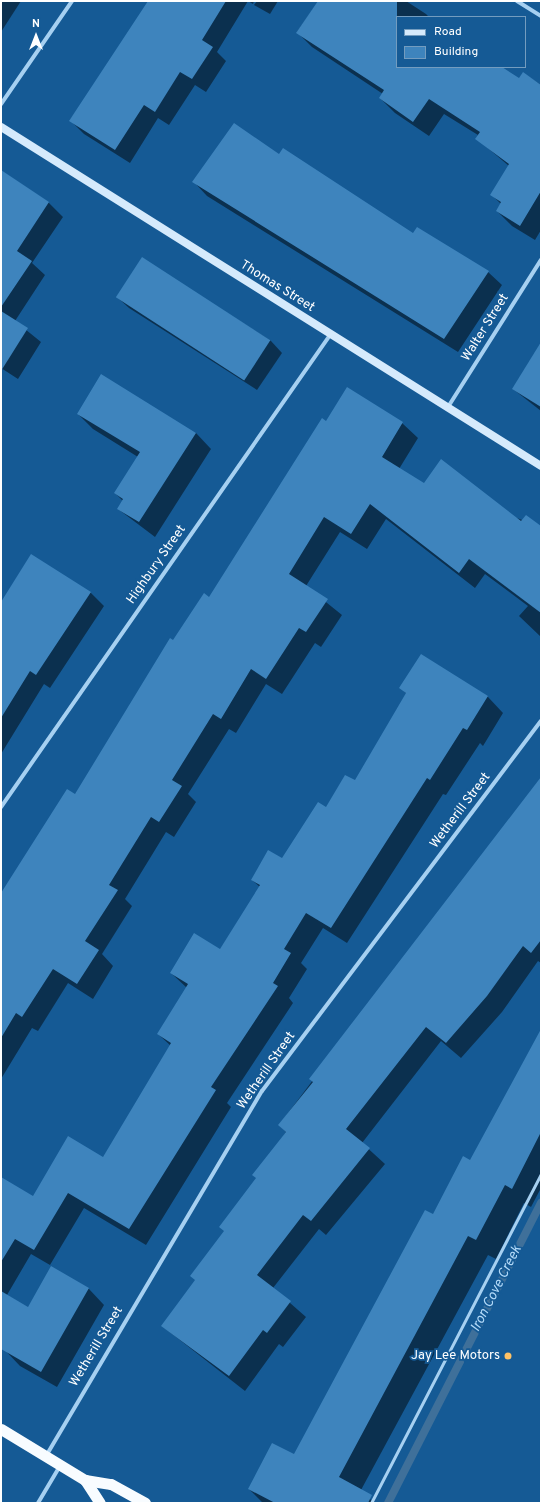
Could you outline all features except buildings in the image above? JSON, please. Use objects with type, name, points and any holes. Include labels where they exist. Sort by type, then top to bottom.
[{"type":"highway","points":[[1,1429],[85,1480],[112,1484],[145,1503]]},
{"type":"highway","points":[[85,1480],[100,1503]]},
{"type":"main road","name":"Thomas Street","points":[[1,127],[330,335],[541,466]]},
{"type":"street","points":[[1,104],[72,1]]},
{"type":"street","points":[[517,1],[541,16]]},
{"type":"street","name":"Walter Street","points":[[448,407],[541,260]]},
{"type":"street","name":"Highbury Street","points":[[1,807],[330,335]]},
{"type":"street","name":"Wetherill Street","points":[[46,1456],[262,1091],[541,720]]},
{"type":"street","points":[[38,1503],[60,1466]]},
{"type":"lane","points":[[371,1503],[541,1173]]},
{"type":"waterway","name":"Iron Cove Creek","points":[[388,1503],[541,1203]]},
{"type":"place","name":"Jay Lee Motors","points":[[508,1356]]}]
